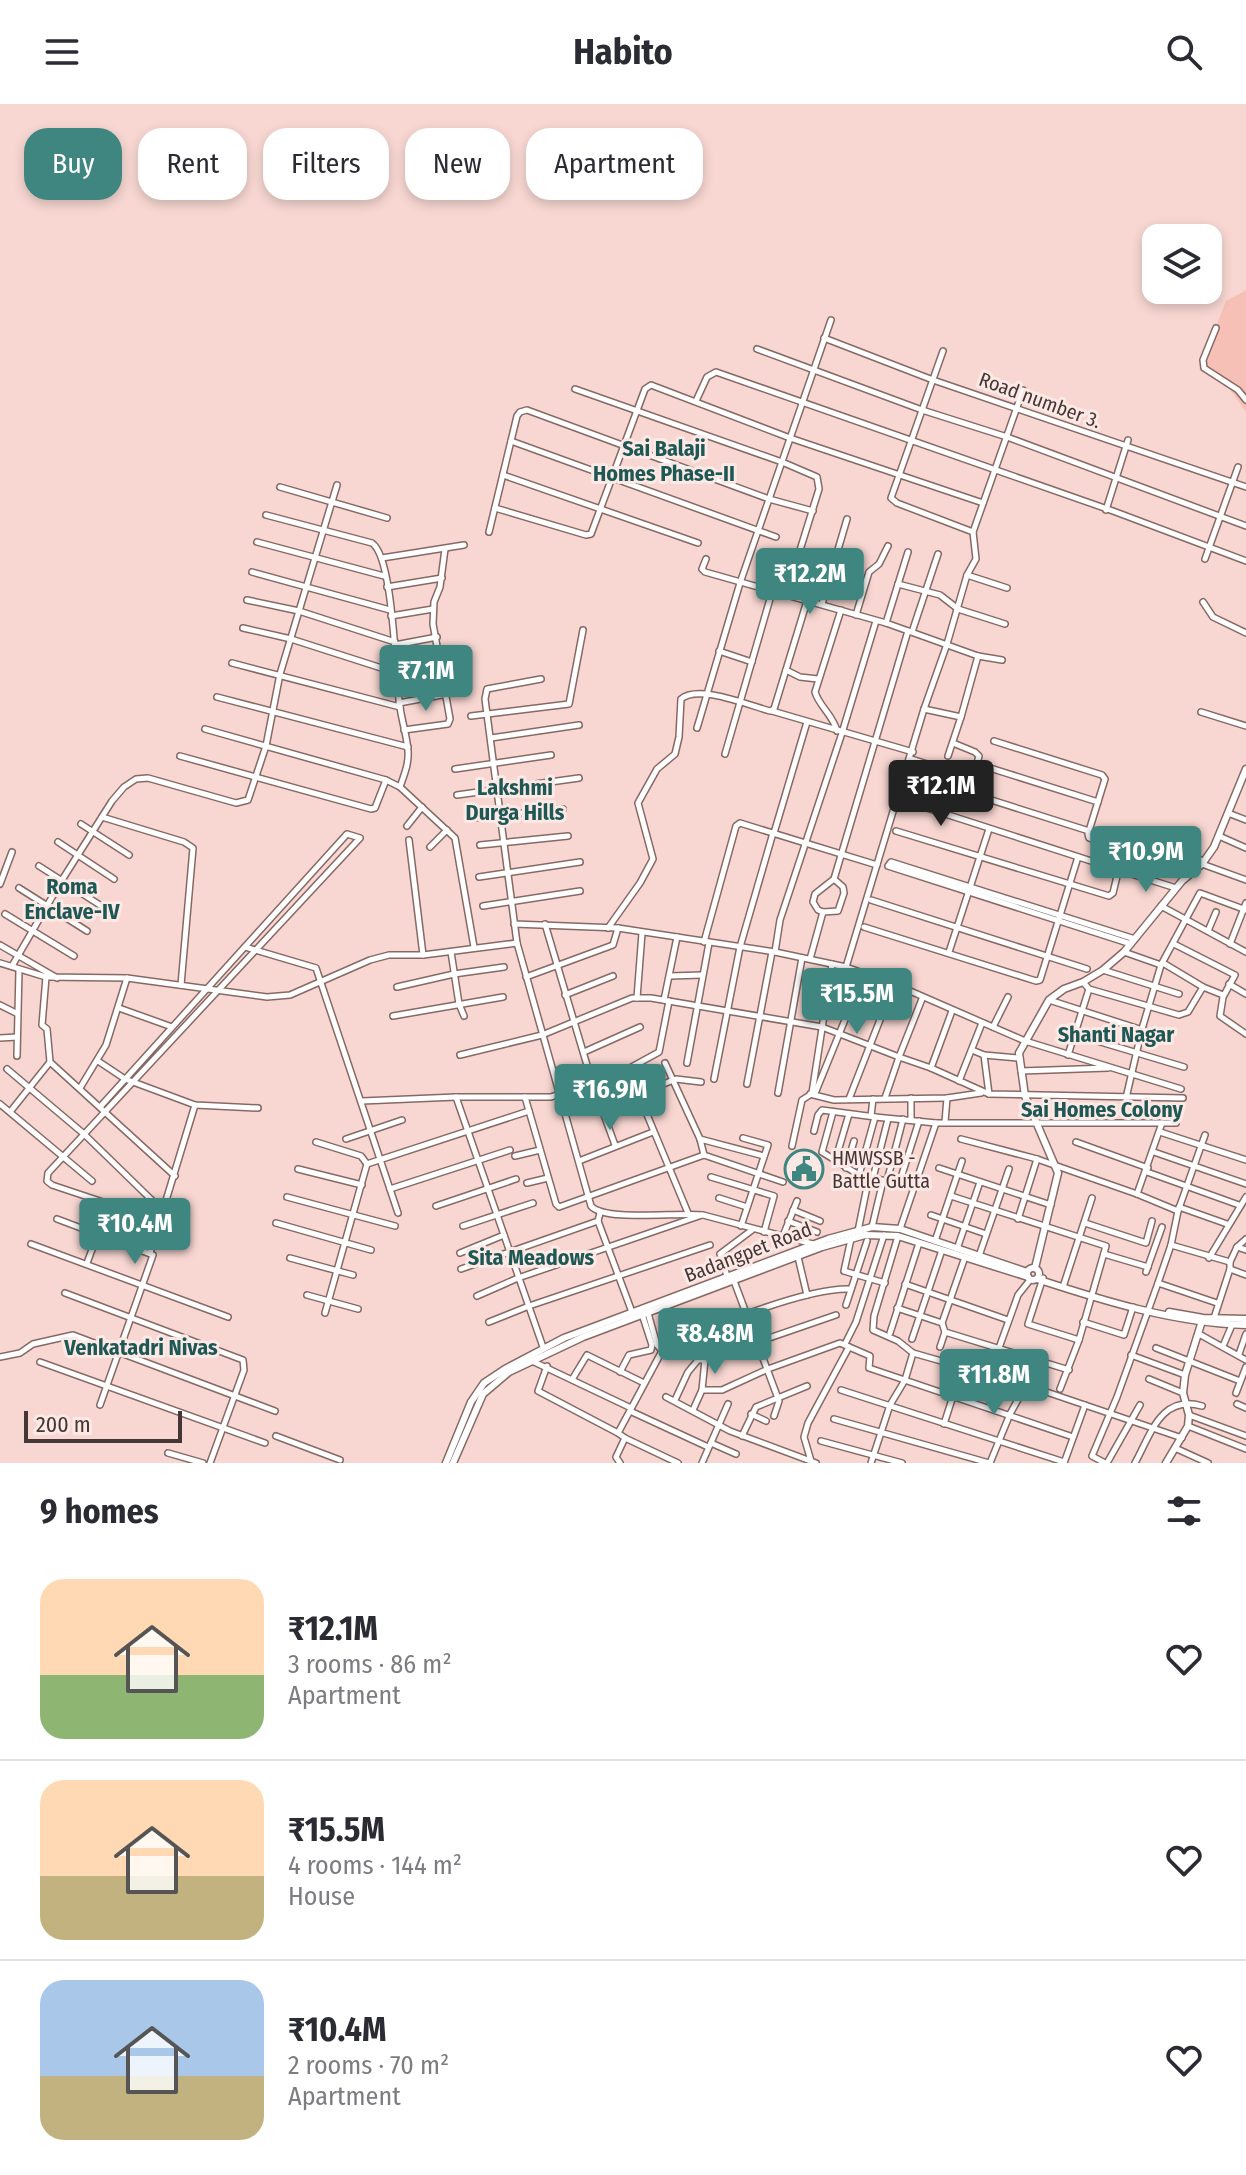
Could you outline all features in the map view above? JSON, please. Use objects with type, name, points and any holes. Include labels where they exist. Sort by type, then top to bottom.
[{"type":"main road","points":[[1035,1276],[1058,1173],[1025,1096],[1018,1058],[1025,1041],[1049,1000],[1103,970],[1124,952],[1176,888],[1203,863],[1242,789],[1246,769]]},
{"type":"main road","name":"Badangpet Road","points":[[446,1463],[459,1427],[484,1383],[543,1347],[645,1313],[814,1245],[872,1227],[935,1242],[1063,1286],[1148,1309],[1232,1325],[1246,1322]]},
{"type":"main road","name":"Badangpet Road","points":[[453,1463],[483,1394],[509,1372],[632,1312],[851,1238],[899,1233],[919,1243],[1035,1276]]},
{"type":"main road","name":"Badangpet Road","points":[[1092,1294],[1148,1309]]},
{"type":"main road","name":"Badangpet Road","points":[[1202,1320],[1214,1318],[1246,1322]]},
{"type":"main road","points":[[1166,1463],[1188,1426],[1187,1401],[1183,1393],[1185,1375],[1202,1320]]},
{"type":"street","points":[[697,728],[740,583],[831,320]]},
{"type":"street","points":[[1216,328],[1203,360],[1204,368],[1238,390],[1246,400]]},
{"type":"street","name":"Road number 3.","points":[[824,338],[933,380],[1246,487]]},
{"type":"street","points":[[757,349],[1246,526]]},
{"type":"street","points":[[943,351],[894,488],[893,501],[973,532]]},
{"type":"street","points":[[696,401],[707,377],[716,372],[1246,561]]},
{"type":"street","points":[[495,508],[586,535],[592,532],[622,446],[645,389],[651,385],[790,438],[983,503]]},
{"type":"street","points":[[575,389],[782,462],[820,481],[786,595]]},
{"type":"street","points":[[846,967],[924,709],[967,575],[977,554],[973,532],[1023,390]]},
{"type":"street","points":[[489,532],[517,416],[527,410],[769,499],[813,511]]},
{"type":"street","points":[[1106,510],[1128,440]]},
{"type":"street","points":[[511,441],[776,537]]},
{"type":"street","points":[[1205,559],[1238,467]]},
{"type":"street","points":[[503,475],[698,543]]},
{"type":"street","points":[[12,966],[62,880],[124,787],[142,777],[241,803],[248,800],[266,746],[280,674],[337,485]]},
{"type":"street","points":[[280,487],[387,518]]},
{"type":"street","points":[[266,515],[372,543],[378,548],[387,587],[399,705],[408,747],[407,769],[400,787]]},
{"type":"street","points":[[822,604],[847,519]]},
{"type":"street","points":[[257,542],[385,576]]},
{"type":"street","points":[[382,558],[464,545]]},
{"type":"street","points":[[856,615],[869,572],[882,560],[888,546]]},
{"type":"street","points":[[404,730],[449,723],[447,694],[433,624],[445,549]]},
{"type":"street","points":[[886,623],[908,552]]},
{"type":"street","points":[[834,879],[843,887],[841,906],[838,911],[818,910],[813,902],[815,894],[834,879],[910,631],[938,554]]},
{"type":"street","points":[[706,559],[703,570],[740,583],[822,604],[978,656],[1002,660]]},
{"type":"street","points":[[252,572],[390,613],[433,609]]},
{"type":"street","points":[[967,575],[1007,588]]},
{"type":"street","points":[[387,587],[442,577]]},
{"type":"street","points":[[898,584],[940,595],[958,609],[1005,624]]},
{"type":"street","points":[[725,754],[772,592]]},
{"type":"street","points":[[247,600],[299,611],[395,643],[437,637]]},
{"type":"street","points":[[772,711],[807,601]]},
{"type":"street","points":[[1203,602],[1213,617],[1246,633]]},
{"type":"street","points":[[840,732],[815,695],[841,610]]},
{"type":"street","points":[[747,1084],[780,920],[876,621]]},
{"type":"street","points":[[243,628],[291,639],[397,673],[442,666]]},
{"type":"street","points":[[471,716],[569,704],[583,630]]},
{"type":"street","points":[[719,651],[752,662]]},
{"type":"street","points":[[948,756],[978,656]]},
{"type":"street","points":[[232,663],[399,705],[447,694]]},
{"type":"street","points":[[786,670],[800,677],[818,679]]},
{"type":"street","points":[[541,679],[487,689],[487,714],[517,943],[588,1198],[594,1210],[600,1213],[703,1215],[814,1245]]},
{"type":"street","points":[[608,928],[653,859],[638,803],[657,769],[675,754],[684,695],[697,692],[772,711],[875,742],[972,778]]},
{"type":"street","points":[[217,697],[408,747]]},
{"type":"street","points":[[924,709],[961,717]]},
{"type":"street","points":[[1201,712],[1246,726]]},
{"type":"street","points":[[714,1079],[740,947],[807,722]]},
{"type":"street","points":[[491,738],[579,725]]},
{"type":"street","points":[[205,729],[386,780],[400,787],[455,838],[474,947]]},
{"type":"street","points":[[994,741],[1102,775],[1105,779],[1089,838],[1192,872]]},
{"type":"street","points":[[953,743],[979,756],[969,792]]},
{"type":"street","points":[[455,769],[551,755]]},
{"type":"street","points":[[180,756],[371,809],[375,808],[386,780]]},
{"type":"street","points":[[990,768],[1098,802]]},
{"type":"street","points":[[906,773],[1089,831]]},
{"type":"street","points":[[457,795],[579,778]]},
{"type":"street","points":[[896,831],[1069,885],[1109,896],[1113,893],[1117,870],[902,800]]},
{"type":"street","points":[[407,826],[422,807]]},
{"type":"street","points":[[472,818],[563,809]]},
{"type":"street","points":[[1228,813],[1246,820]]},
{"type":"street","points":[[102,817],[184,842],[193,848],[181,985]]},
{"type":"street","points":[[687,1063],[707,943],[736,826],[740,823],[877,865]]},
{"type":"street","points":[[81,824],[129,855]]},
{"type":"street","points":[[949,952],[989,829]]},
{"type":"street","points":[[430,847],[447,830]]},
{"type":"street","points":[[100,1107],[347,834],[360,838],[48,1173],[49,1184],[121,1208]]},
{"type":"street","points":[[480,845],[568,836]]},
{"type":"street","points":[[1219,836],[1246,848]]},
{"type":"street","points":[[1105,839],[1143,851],[1153,843],[1193,855],[1203,863],[1246,880]]},
{"type":"street","points":[[409,840],[423,955]]},
{"type":"street","points":[[58,842],[114,879]]},
{"type":"street","points":[[0,884],[12,852]]},
{"type":"street","points":[[864,927],[1036,981],[1042,978],[1078,857]]},
{"type":"street","points":[[969,890],[890,861],[888,866],[1133,942]]},
{"type":"street","points":[[479,877],[580,862]]},
{"type":"street","points":[[39,866],[103,907]]},
{"type":"street","points":[[1125,872],[1176,888]]},
{"type":"street","points":[[19,888],[87,931]]},
{"type":"street","points":[[483,906],[580,891]]},
{"type":"street","points":[[1126,1098],[1142,1029],[1162,964],[1201,892],[1245,908],[1230,944]]},
{"type":"street","points":[[871,900],[1087,969]]},
{"type":"street","points":[[1161,906],[1246,952]]},
{"type":"street","points":[[778,1093],[806,959],[823,912]]},
{"type":"street","points":[[1208,931],[1216,912]]},
{"type":"street","points":[[5,914],[74,956]]},
{"type":"street","points":[[514,924],[618,928],[773,952],[846,967],[894,984],[922,999],[1025,1041],[1181,1089]]},
{"type":"street","points":[[545,924],[592,1082],[615,1145]]},
{"type":"street","points":[[526,977],[613,945],[618,928]]},
{"type":"street","points":[[637,998],[642,933]]},
{"type":"street","points":[[362,1101],[559,1095],[628,1069],[659,1052],[677,937]]},
{"type":"street","points":[[0,963],[46,977],[127,978],[267,997],[281,996],[389,955],[423,955],[517,943]]},
{"type":"street","points":[[1174,944],[1235,975],[1223,995],[1222,1019],[1246,1034]]},
{"type":"street","points":[[0,945],[57,978]]},
{"type":"street","points":[[245,947],[316,968],[398,1213]]},
{"type":"street","points":[[451,952],[459,1004],[464,1016]]},
{"type":"street","points":[[1124,952],[1162,964],[1223,995]]},
{"type":"street","points":[[811,1093],[832,964]]},
{"type":"street","points":[[397,987],[504,967]]},
{"type":"street","points":[[17,1056],[19,970]]},
{"type":"street","points":[[1103,970],[1179,994]]},
{"type":"street","points":[[792,1146],[802,1100],[816,1091],[864,973]]},
{"type":"street","points":[[670,976],[702,975]]},
{"type":"street","points":[[565,995],[613,976]]},
{"type":"street","points":[[10,1112],[50,1062],[47,1029],[42,1025],[46,977]]},
{"type":"street","points":[[80,1088],[98,1061],[127,978]]},
{"type":"street","points":[[1083,982],[1089,989],[1185,1014],[1203,987]]},
{"type":"street","points":[[849,1099],[894,984]]},
{"type":"street","points":[[1229,984],[1246,994]]},
{"type":"street","points":[[1068,1055],[1089,989]]},
{"type":"street","points":[[393,1016],[503,997]]},
{"type":"street","points":[[993,1027],[1008,997]]},
{"type":"street","points":[[460,1055],[542,1035],[632,998],[666,1000],[791,1020],[841,1032],[931,1068],[981,1093]]},
{"type":"street","points":[[885,1098],[922,999]]},
{"type":"street","points":[[1049,1000],[1164,1037]]},
{"type":"street","points":[[2,1007],[16,1013]]},
{"type":"street","points":[[119,1008],[172,1027]]},
{"type":"street","points":[[931,1068],[952,1011]]},
{"type":"street","points":[[959,1081],[982,1023]]},
{"type":"street","points":[[584,1052],[640,1027]]},
{"type":"street","points":[[1074,1034],[1184,1067]]},
{"type":"street","points":[[0,1038],[17,1037]]},
{"type":"street","points":[[972,1050],[984,1055],[1018,1058]]},
{"type":"street","points":[[984,1055],[989,1094]]},
{"type":"street","points":[[98,1061],[125,1079],[195,1105],[258,1108]]},
{"type":"street","points":[[50,1062],[175,1176]]},
{"type":"street","points":[[665,1063],[700,1139],[704,1155]]},
{"type":"street","points":[[1021,1071],[1109,1068]]},
{"type":"street","points":[[7,1069],[84,1134],[164,1212]]},
{"type":"street","points":[[628,1069],[688,1213]]},
{"type":"street","points":[[638,1094],[673,1080],[701,1082]]},
{"type":"street","points":[[811,1093],[834,1100],[947,1098],[981,1093],[1183,1098]]},
{"type":"street","points":[[456,1097],[543,1347]]},
{"type":"street","points":[[525,1097],[557,1207],[704,1155],[783,1182]]},
{"type":"street","points":[[899,1184],[915,1120],[911,1098]]},
{"type":"street","points":[[945,1122],[947,1098]]},
{"type":"street","points":[[859,1175],[873,1117],[873,1099]]},
{"type":"street","points":[[0,1104],[92,1181]]},
{"type":"street","points":[[150,1253],[195,1105]]},
{"type":"street","points":[[367,1164],[529,1111]]},
{"type":"street","points":[[814,1131],[819,1111],[936,1123],[1176,1123]]},
{"type":"street","points":[[833,1112],[822,1152],[859,1175],[913,1187]]},
{"type":"street","points":[[836,1158],[849,1114]]},
{"type":"street","points":[[858,1231],[888,1119]]},
{"type":"street","points":[[872,1227],[903,1119]]},
{"type":"street","points":[[346,1139],[402,1120]]},
{"type":"street","points":[[936,1123],[913,1187],[873,1330],[898,1341],[913,1353],[1026,1385],[1182,1438]]},
{"type":"street","points":[[1137,1194],[1162,1123]]},
{"type":"street","points":[[579,1161],[653,1132]]},
{"type":"street","points":[[1160,1132],[1246,1160]]},
{"type":"street","points":[[1140,1405],[1106,1463],[1092,1456],[1111,1414],[1158,1283],[1171,1245],[1178,1209],[1205,1135]]},
{"type":"street","points":[[741,1226],[767,1143],[743,1138]]},
{"type":"street","points":[[700,1139],[764,1156]]},
{"type":"street","points":[[961,1139],[1037,1159],[1228,1224]]},
{"type":"street","points":[[846,1168],[854,1141]]},
{"type":"street","points":[[316,1142],[361,1156],[367,1164]]},
{"type":"street","points":[[1076,1142],[1239,1205]]},
{"type":"street","points":[[390,1189],[510,1150]]},
{"type":"street","points":[[515,1156],[540,1150]]},
{"type":"street","points":[[1154,1152],[1246,1184]]},
{"type":"street","points":[[1018,1219],[1037,1159]]},
{"type":"street","points":[[935,1242],[962,1161]]},
{"type":"street","points":[[325,1313],[367,1164]]},
{"type":"street","points":[[939,1168],[1052,1205]]},
{"type":"street","points":[[298,1169],[362,1185]]},
{"type":"street","points":[[979,1256],[1009,1169]]},
{"type":"street","points":[[711,1177],[774,1196],[764,1232]]},
{"type":"street","points":[[527,1183],[548,1178]]},
{"type":"street","points":[[436,1206],[516,1179]]},
{"type":"street","points":[[957,1250],[980,1182]]},
{"type":"street","points":[[951,1196],[1106,1246],[1079,1340],[1060,1389]]},
{"type":"street","points":[[287,1197],[395,1226]]},
{"type":"street","points":[[1209,1258],[1246,1197]]},
{"type":"street","points":[[719,1198],[747,1207]]},
{"type":"street","points":[[1063,1286],[1092,1198]]},
{"type":"street","points":[[783,1236],[797,1201]]},
{"type":"street","points":[[463,1226],[533,1203]]},
{"type":"street","points":[[87,1263],[109,1204]]},
{"type":"street","points":[[793,1210],[820,1221]]},
{"type":"street","points":[[600,1213],[598,1221],[632,1312]]},
{"type":"street","points":[[477,1296],[518,1278],[703,1215]]},
{"type":"street","points":[[931,1215],[986,1234]]},
{"type":"street","points":[[57,1219],[150,1253],[153,1258],[100,1405]]},
{"type":"street","points":[[461,1269],[598,1221]]},
{"type":"street","points":[[788,1221],[817,1232]]},
{"type":"street","points":[[1085,1223],[1146,1243],[1152,1221]]},
{"type":"street","points":[[276,1223],[371,1250]]},
{"type":"street","points":[[1104,1254],[1147,1270],[1162,1227]]},
{"type":"street","points":[[753,1230],[720,1254],[778,1398],[779,1405],[774,1416]]},
{"type":"street","points":[[813,1462],[804,1437],[808,1423],[847,1345],[872,1279],[884,1234]]},
{"type":"street","points":[[460,1253],[504,1235]]},
{"type":"street","points":[[851,1238],[844,1268],[885,1283]]},
{"type":"street","points":[[1214,1318],[1237,1247],[1246,1239]]},
{"type":"street","points":[[846,1305],[867,1241]]},
{"type":"street","points":[[890,1333],[919,1243]]},
{"type":"street","points":[[31,1244],[228,1317]]},
{"type":"street","points":[[489,1322],[710,1245]]},
{"type":"street","points":[[1171,1245],[1230,1266],[1246,1275]]},
{"type":"street","points":[[1237,1247],[1246,1250]]},
{"type":"street","points":[[912,1339],[942,1250]]},
{"type":"street","points":[[798,1257],[807,1295]]},
{"type":"street","points":[[940,1347],[945,1332],[942,1323],[965,1257]]},
{"type":"street","points":[[290,1258],[353,1275]]},
{"type":"street","points":[[990,1374],[1018,1295],[1035,1276]]},
{"type":"street","points":[[1035,1276],[1028,1324],[1079,1340]]},
{"type":"street","points":[[1158,1283],[1217,1303]]},
{"type":"street","points":[[905,1284],[1008,1320]]},
{"type":"street","points":[[618,1433],[662,1351],[747,1315],[807,1295],[851,1289]]},
{"type":"street","points":[[65,1293],[243,1360],[244,1367],[210,1463]]},
{"type":"street","points":[[307,1295],[358,1309]]},
{"type":"street","points":[[1083,1322],[1124,1335],[1133,1307]]},
{"type":"street","points":[[897,1308],[942,1323]]},
{"type":"street","points":[[645,1313],[662,1351]]},
{"type":"street","points":[[620,1372],[629,1355],[644,1353],[652,1348],[645,1313]]},
{"type":"street","points":[[675,1400],[688,1372],[698,1360],[836,1315]]},
{"type":"street","points":[[1223,1346],[1232,1325]]},
{"type":"street","points":[[945,1332],[1069,1370]]},
{"type":"street","points":[[1199,1334],[1246,1360]]},
{"type":"street","points":[[1239,1354],[1246,1334]]},
{"type":"street","points":[[0,1357],[20,1353],[33,1344],[66,1335],[80,1336],[275,1411]]},
{"type":"street","points":[[702,1390],[722,1390],[768,1369],[840,1343],[870,1356],[869,1368],[1073,1437]]},
{"type":"street","points":[[1156,1348],[1240,1381]]},
{"type":"street","points":[[871,1463],[880,1431],[890,1405],[905,1380],[913,1353]]},
{"type":"street","points":[[573,1378],[587,1355],[644,1383]]},
{"type":"street","points":[[1131,1355],[1185,1375]]},
{"type":"street","points":[[693,1410],[702,1390],[705,1360]]},
{"type":"street","points":[[532,1361],[573,1378],[630,1409],[736,1454]]},
{"type":"street","points":[[40,1362],[265,1443]]},
{"type":"street","points":[[547,1366],[538,1391],[677,1463]]},
{"type":"street","points":[[1236,1393],[1246,1367]]},
{"type":"street","points":[[944,1424],[962,1368]]},
{"type":"street","points":[[1149,1379],[1183,1393]]},
{"type":"street","points":[[834,1419],[989,1463],[1026,1385]]},
{"type":"street","points":[[742,1436],[756,1407],[807,1386]]},
{"type":"street","points":[[841,1390],[1064,1462],[1085,1405]]},
{"type":"street","points":[[666,1397],[742,1436],[813,1462]]},
{"type":"street","points":[[1135,1463],[1162,1414],[1187,1401],[1202,1406]]},
{"type":"street","points":[[702,1463],[728,1404]]},
{"type":"street","points":[[1237,1404],[1246,1408]]},
{"type":"street","points":[[751,1414],[766,1421]]},
{"type":"street","points":[[1189,1415],[1246,1436]]},
{"type":"street","points":[[1188,1426],[1246,1449]]},
{"type":"street","points":[[276,1436],[340,1460]]},
{"type":"street","points":[[620,1463],[616,1457],[625,1438]]},
{"type":"street","points":[[821,1441],[902,1463]]},
{"type":"street","points":[[1175,1448],[1205,1462]]},
{"type":"street","points":[[315,1463],[316,1452]]},
{"type":"street","points":[[168,1453],[203,1463]]},
{"type":"shaded area","points":[[1246,290],[1246,412],[1229,388],[1199,370],[1226,301]]},
{"type":"place","name":"HMWSSB - Battle Gutta","points":[[804,1169]]},
{"type":"district","name":"Sai Balaji Homes Phase-II","points":[[664,460]]},
{"type":"district","name":"Lakshmi Durga Hills","points":[[515,800]]},
{"type":"district","name":"Roma Enclave-IV","points":[[72,898]]},
{"type":"district","name":"Shanti Nagar","points":[[1116,1034]]},
{"type":"district","name":"Sai Homes Colony","points":[[1102,1109]]},
{"type":"district","name":"Sita Meadows","points":[[531,1257]]},
{"type":"district","name":"Venkatadri Nivas","points":[[141,1347]]}]
